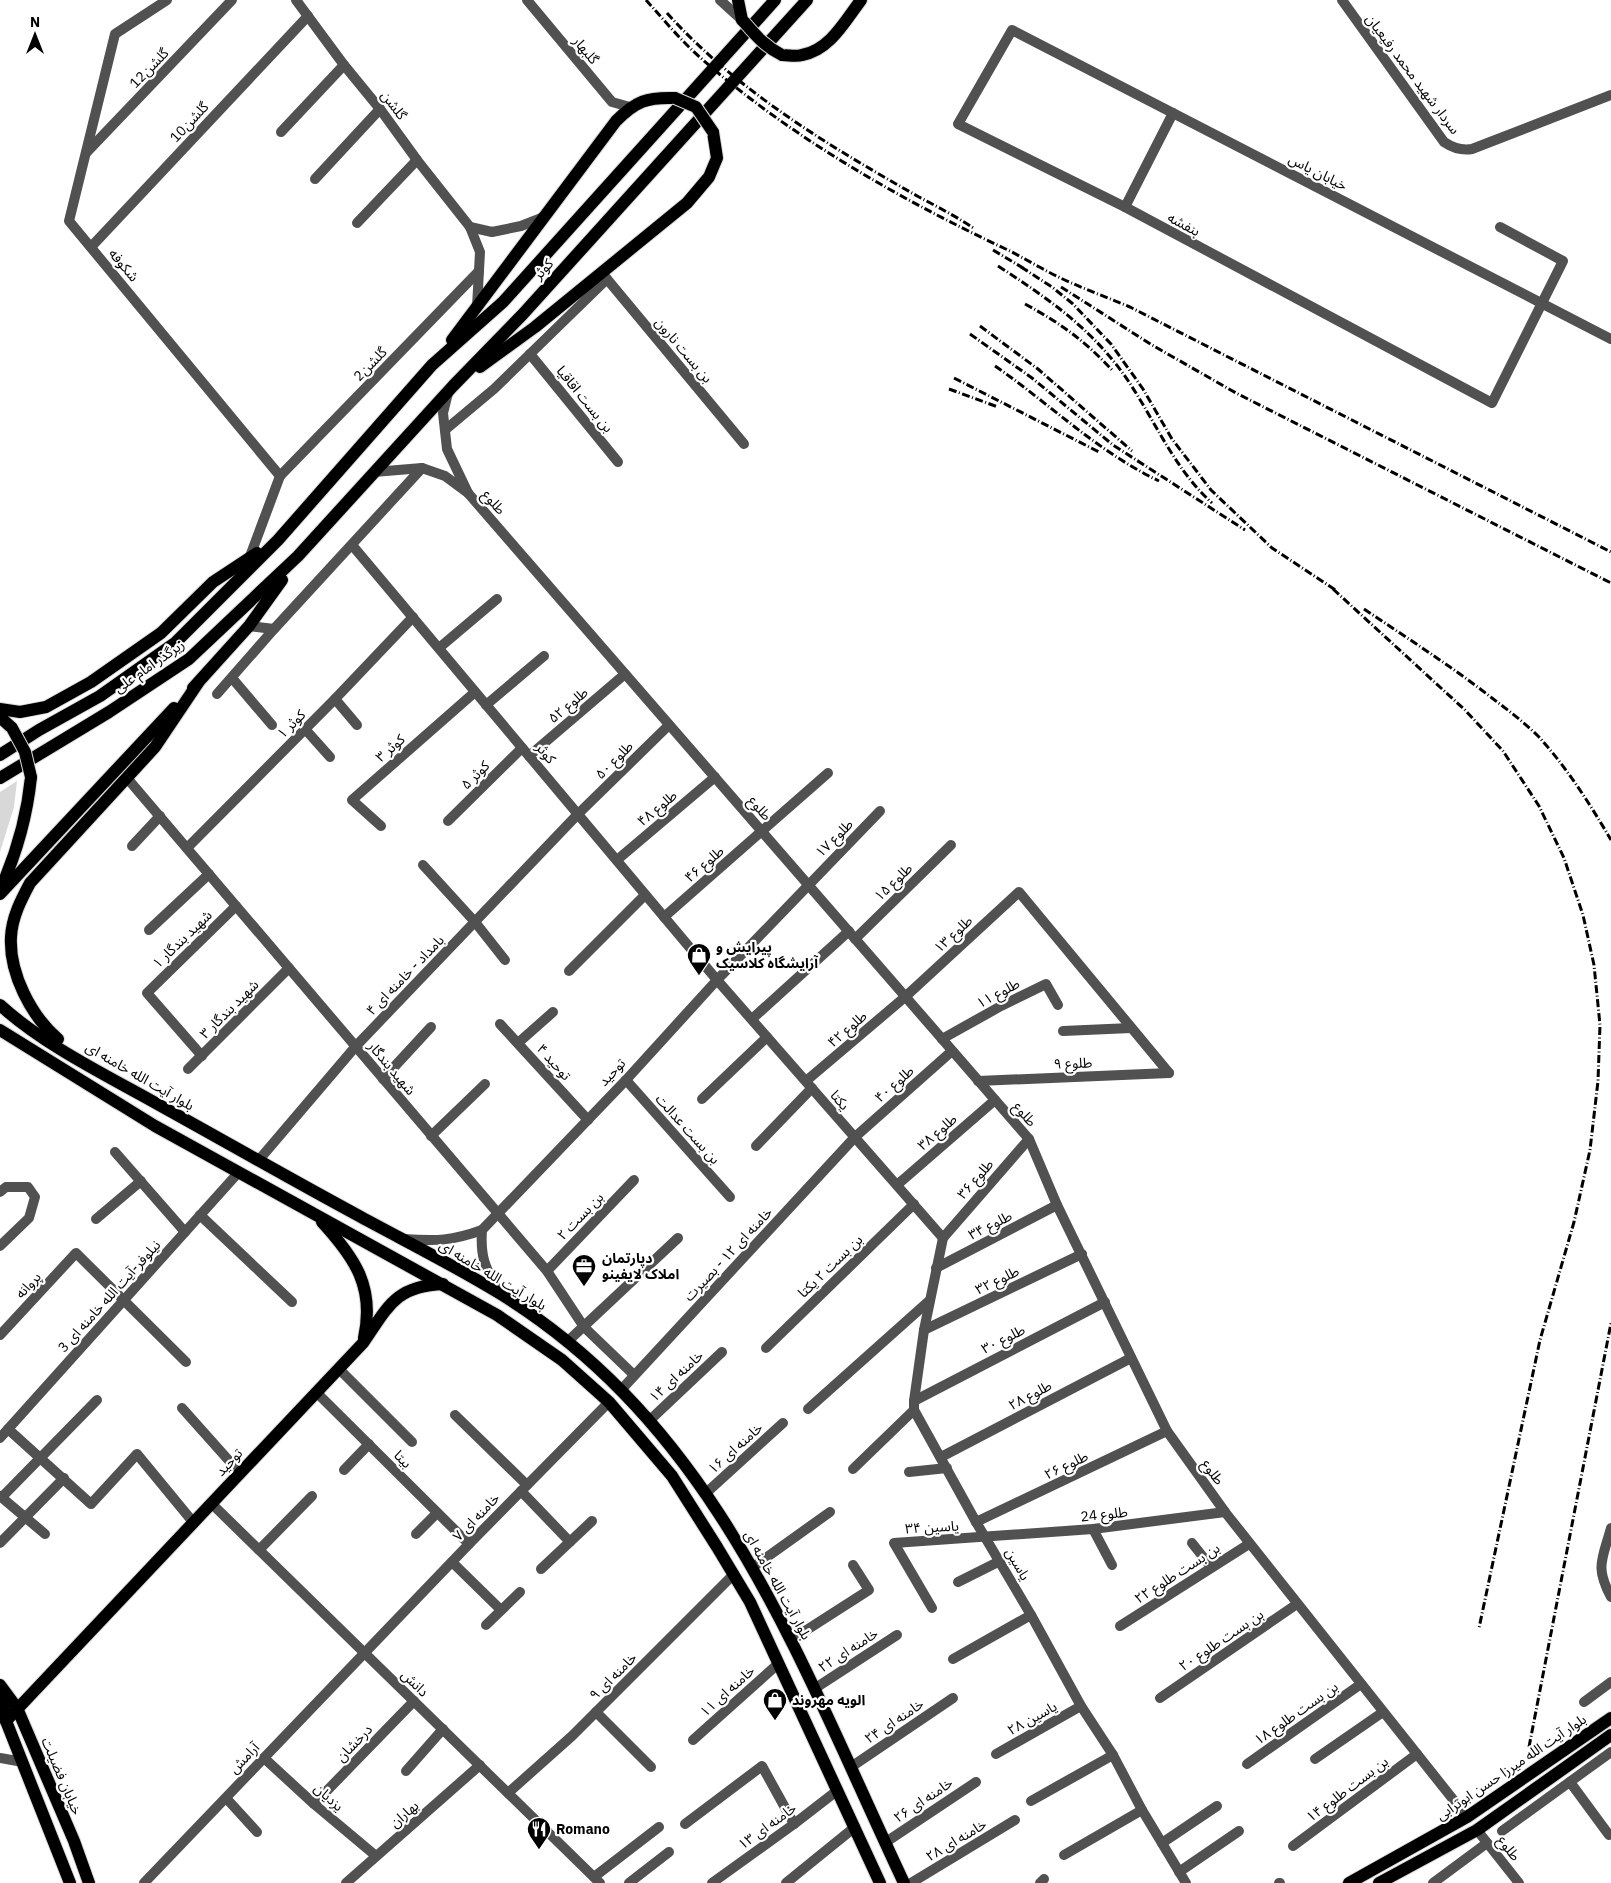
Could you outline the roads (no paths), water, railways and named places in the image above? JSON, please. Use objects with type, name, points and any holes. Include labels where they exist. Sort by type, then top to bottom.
[{"type":"main road","points":[[738,0],[744,22],[760,41],[782,55],[801,56],[818,50],[833,38],[861,0]]},
{"type":"main road","name":"کوثر","points":[[278,540],[432,365],[504,302],[776,0]]},
{"type":"main road","name":"کوثر","points":[[298,556],[450,390],[523,314],[807,0]]},
{"type":"main road","points":[[432,365],[616,121],[630,107],[643,101],[660,98],[675,98],[696,107],[713,132],[717,158],[709,177],[687,203],[604,276],[450,390]]},
{"type":"main road","points":[[0,709],[20,712],[46,707],[91,682],[161,633],[212,582],[278,540]]},
{"type":"main road","name":"زیرگذر امام علی","points":[[0,755],[100,696],[175,643],[278,540]]},
{"type":"main road","points":[[0,894],[198,683],[248,626],[298,556]]},
{"type":"main road","name":"زیرگذر امام علی","points":[[0,778],[109,712],[189,659],[298,556]]},
{"type":"main road","points":[[86,1064],[46,1029],[22,992],[13,956],[11,936],[17,908],[30,883],[156,747],[198,683]]},
{"type":"main road","points":[[0,717],[12,728],[24,752],[31,777],[29,802],[22,830],[14,858],[0,890]]},
{"type":"main road","points":[[62,829],[86,822]]},
{"type":"main road","name":"بلوار آیت الله خامنه ای","points":[[0,1005],[13,1017],[86,1064],[499,1293],[544,1324],[594,1363],[622,1390],[650,1420],[690,1470],[752,1567],[791,1640],[904,1883]]},
{"type":"main road","points":[[0,1030],[155,1126],[443,1284],[528,1335],[562,1360],[609,1402],[672,1476],[734,1574],[754,1610],[878,1878],[894,1862]]},
{"type":"main road","points":[[315,1214],[341,1242],[360,1272],[367,1312],[363,1343]]},
{"type":"main road","name":"توحید","points":[[3,1724],[363,1343],[397,1297],[412,1289],[443,1284]]},
{"type":"main road","name":"خیابان فضیلت","points":[[0,1686],[17,1708],[89,1883]]},
{"type":"main road","name":"خیابان فضیلت","points":[[0,1686],[3,1724],[23,1762],[70,1883]]},
{"type":"main road","name":"بلوار آیت الله میرزا حسن ابوترابی","points":[[1349,1883],[1467,1818],[1611,1718]]},
{"type":"main road","points":[[1379,1883],[1477,1830],[1611,1735]]},
{"type":"main road","points":[[1467,1818],[1477,1830]]},
{"type":"street","name":"شکوفه","points":[[167,0],[115,34],[69,221],[280,476]]},
{"type":"street","name":"گلشن12","points":[[85,154],[232,0]]},
{"type":"street","name":"گلشن","points":[[296,0],[470,227],[480,252],[477,307]]},
{"type":"street","name":"گلبهار","points":[[527,0],[612,102],[630,107]]},
{"type":"street","points":[[720,0],[744,22]]},
{"type":"street","name":"سردار شهید محمد رفیعیان","points":[[1342,0],[1444,142],[1453,148],[1472,149],[1611,95]]},
{"type":"street","name":"گلشن10","points":[[91,247],[308,16]]},
{"type":"street","name":"خیابان یاس","points":[[1012,30],[1611,339]]},
{"type":"street","name":"بنفشه","points":[[1012,30],[958,124],[1125,207],[1492,403],[1543,304]]},
{"type":"street","points":[[281,132],[344,65]]},
{"type":"street","points":[[315,179],[380,109]]},
{"type":"street","points":[[1125,207],[1174,113]]},
{"type":"street","points":[[357,223],[417,160]]},
{"type":"street","points":[[470,227],[492,232],[521,226],[544,217]]},
{"type":"street","points":[[1500,227],[1563,261],[1543,304]]},
{"type":"street","name":"گلشن2","points":[[280,476],[479,271]]},
{"type":"street","points":[[445,430],[494,389],[604,276]]},
{"type":"street","name":"بن بست نارون","points":[[604,276],[744,444]]},
{"type":"street","name":"بن بست اقاقیا","points":[[530,354],[618,462]]},
{"type":"street","points":[[450,390],[443,413],[447,449],[468,493]]},
{"type":"street","points":[[374,472],[422,468],[446,476],[468,493]]},
{"type":"street","points":[[217,694],[422,468]]},
{"type":"street","points":[[249,559],[280,476]]},
{"type":"street","name":"طلوع","points":[[468,493],[1029,1139],[1057,1205],[1167,1432],[1224,1512],[1467,1818]]},
{"type":"street","name":"کوثر","points":[[352,545],[717,980]]},
{"type":"street","points":[[439,648],[497,599]]},
{"type":"street","name":"کوثر ۱","points":[[187,848],[335,699],[412,617]]},
{"type":"street","points":[[248,626],[274,629]]},
{"type":"street","points":[[486,705],[544,656]]},
{"type":"street","name":"طلوع ۵۲","points":[[529,756],[626,674]]},
{"type":"street","points":[[232,678],[272,725]]},
{"type":"street","name":"کوثر ۳","points":[[380,826],[352,800],[475,692]]},
{"type":"street","points":[[335,699],[357,725]]},
{"type":"street","name":"طلوع ۵۰","points":[[578,814],[669,725]]},
{"type":"street","points":[[305,729],[330,757]]},
{"type":"street","name":"کوثر ۵","points":[[448,821],[522,748]]},
{"type":"street","name":"طلوع ۴۶","points":[[664,917],[828,772]]},
{"type":"street","name":"طلوع ۴۸","points":[[617,860],[715,777]]},
{"type":"street","name":"شهید بندگار","points":[[127,778],[546,1271],[584,1327],[634,1375]]},
{"type":"street","name":"طلوع ۱۷","points":[[808,884],[880,811]]},
{"type":"street","name":"بامداد - خامنه ای ۴","points":[[258,1161],[356,1046],[578,814]]},
{"type":"street","points":[[132,846],[160,816]]},
{"type":"street","name":"طلوع ۱۵","points":[[752,1019],[852,935],[951,845]]},
{"type":"street","points":[[423,865],[475,922],[505,960]]},
{"type":"street","points":[[149,930],[209,874]]},
{"type":"street","name":"توحید","points":[[482,1230],[626,1080],[808,884]]},
{"type":"street","name":"طلوع ۱۳","points":[[905,997],[1019,892],[1132,1028]]},
{"type":"street","points":[[569,970],[646,895]]},
{"type":"street","name":"شهید بندگار ۱","points":[[202,1056],[147,993],[236,906]]},
{"type":"street","name":"شهید بندگار ۳","points":[[188,1068],[289,968]]},
{"type":"street","name":"یکتا","points":[[717,980],[943,1238]]},
{"type":"street","name":"طلوع ۱۱","points":[[942,1039],[1001,1006],[1046,984],[1058,1005]]},
{"type":"street","name":"طلوع ۴۲","points":[[756,1146],[809,1085],[905,997]]},
{"type":"street","points":[[518,1044],[553,1012]]},
{"type":"street","name":"توحید ۴","points":[[500,1024],[588,1120]]},
{"type":"street","points":[[383,1079],[431,1027]]},
{"type":"street","points":[[1063,1031],[1132,1028]]},
{"type":"street","name":"طلوع ۹","points":[[978,1081],[1169,1073],[1132,1028]]},
{"type":"street","points":[[702,1100],[767,1037]]},
{"type":"street","name":"طلوع ۴۰","points":[[855,1137],[952,1051]]},
{"type":"street","name":"بن بست عدالت","points":[[626,1080],[730,1197]]},
{"type":"street","points":[[431,1136],[486,1084]]},
{"type":"street","name":"طلوع ۳۸","points":[[897,1185],[995,1100]]},
{"type":"street","name":"خامنه ای ۱۲ - بصیرت","points":[[622,1390],[855,1137]]},
{"type":"street","name":"طلوع ۳۶","points":[[943,1238],[1029,1139]]},
{"type":"street","points":[[115,1152],[185,1232]]},
{"type":"street","name":"نیلوفر-آیت الله خامنه ای 3","points":[[0,1438],[238,1173]]},
{"type":"street","name":"بن بست ۲","points":[[546,1271],[634,1180]]},
{"type":"street","points":[[96,1219],[141,1181]]},
{"type":"street","points":[[0,1192],[6,1187],[28,1187],[35,1198],[29,1218],[0,1246]]},
{"type":"street","name":"بن بست ۲ یکتا","points":[[766,1348],[914,1204]]},
{"type":"street","name":"طلوع ۳۴","points":[[936,1268],[1057,1205]]},
{"type":"street","points":[[200,1215],[292,1302]]},
{"type":"street","points":[[401,1239],[436,1241],[461,1238],[482,1230],[481,1247],[484,1266],[499,1293]]},
{"type":"street","points":[[567,1342],[678,1238]]},
{"type":"street","points":[[914,1405],[929,1301],[943,1238]]},
{"type":"street","name":"پروانه","points":[[0,1335],[76,1253],[124,1300]]},
{"type":"street","name":"طلوع ۳۲","points":[[924,1330],[1082,1254]]},
{"type":"street","points":[[124,1300],[186,1362]]},
{"type":"street","points":[[808,1409],[929,1301]]},
{"type":"street","name":"طلوع ۳۰","points":[[853,1470],[914,1405],[1105,1302]]},
{"type":"street","name":"خامنه ای ۱۴","points":[[650,1420],[722,1352]]},
{"type":"street","name":"طلوع ۲۸","points":[[941,1457],[1131,1358]]},
{"type":"street","points":[[339,1369],[412,1442]]},
{"type":"street","name":"بیتا","points":[[316,1392],[469,1544]]},
{"type":"street","points":[[44,1534],[1,1496],[97,1400]]},
{"type":"street","name":"خامنه ای ۷","points":[[365,1653],[609,1402]]},
{"type":"street","name":"یاسین","points":[[914,1405],[976,1522],[1031,1615],[1081,1706],[1112,1755],[1162,1843],[1180,1879]]},
{"type":"street","points":[[182,1408],[240,1473]]},
{"type":"street","points":[[455,1415],[524,1488],[570,1542]]},
{"type":"street","name":"خامنه ای ۱۶","points":[[706,1493],[783,1423]]},
{"type":"street","points":[[8,1429],[91,1504],[137,1454],[193,1522]]},
{"type":"street","name":"طلوع ۲۶","points":[[976,1522],[1167,1432]]},
{"type":"street","points":[[344,1470],[368,1444]]},
{"type":"street","points":[[909,1472],[947,1468]]},
{"type":"street","points":[[0,1543],[64,1478]]},
{"type":"street","points":[[259,1550],[312,1496]]},
{"type":"street","name":"دانش","points":[[211,1503],[597,1880]]},
{"type":"street","points":[[752,1567],[830,1512]]},
{"type":"street","name":"طلوع 24","points":[[986,1538],[1093,1529],[1224,1512]]},
{"type":"street","points":[[416,1534],[437,1513]]},
{"type":"street","points":[[541,1569],[592,1521]]},
{"type":"street","points":[[1611,1528],[1600,1573],[1607,1579],[1611,1597]]},
{"type":"street","points":[[1093,1529],[1112,1565]]},
{"type":"street","name":"یاسین ۳۴","points":[[932,1608],[894,1543],[986,1538]]},
{"type":"street","points":[[1192,1543],[1211,1567]]},
{"type":"street","name":"بن بست طلوع ۲۲","points":[[1120,1626],[1249,1544]]},
{"type":"street","points":[[958,1582],[1000,1561]]},
{"type":"street","points":[[452,1562],[502,1610]]},
{"type":"street","points":[[791,1640],[869,1590],[853,1565]]},
{"type":"street","name":"خامنه ای ۹","points":[[508,1793],[572,1736],[734,1574]]},
{"type":"street","points":[[486,1625],[520,1592]]},
{"type":"street","name":"بن بست طلوع ۲۰","points":[[1160,1698],[1297,1604]]},
{"type":"street","points":[[953,1659],[1031,1615]]},
{"type":"street","name":"خامنه ای ۲۲","points":[[814,1689],[897,1635]]},
{"type":"street","name":"آرامش","points":[[144,1883],[365,1653]]},
{"type":"street","name":"خامنه ای ۱۱","points":[[693,1740],[779,1663]]},
{"type":"street","points":[[1584,1702],[1611,1682]]},
{"type":"street","name":"بن بست طلوع ۱۸","points":[[1247,1764],[1361,1684]]},
{"type":"street","name":"خامنه ای ۲۴","points":[[851,1767],[953,1698]]},
{"type":"street","name":"درخشان","points":[[314,1804],[414,1701]]},
{"type":"street","name":"یاسین ۲۸","points":[[996,1754],[1081,1706]]},
{"type":"street","points":[[596,1712],[651,1768]]},
{"type":"street","points":[[1315,1759],[1383,1712]]},
{"type":"street","points":[[406,1771],[443,1729]]},
{"type":"street","points":[[1502,1831],[1611,1752]]},
{"type":"street","name":"بن بست طلوع ۱۴","points":[[1293,1846],[1417,1754]]},
{"type":"street","points":[[1031,1801],[1112,1755]]},
{"type":"street","points":[[0,1758],[23,1762]]},
{"type":"street","name":"یزدیان","points":[[264,1758],[314,1804],[376,1856]]},
{"type":"street","name":"بهاران","points":[[346,1883],[480,1766]]},
{"type":"street","points":[[685,1824],[762,1766],[794,1824]]},
{"type":"street","name":"خامنه ای ۲۶","points":[[886,1842],[976,1782]]},
{"type":"street","points":[[1570,1782],[1609,1835]]},
{"type":"street","name":"خامنه ای ۱۳","points":[[712,1883],[838,1790]]},
{"type":"street","points":[[226,1798],[257,1832]]},
{"type":"street","points":[[1518,1801],[1527,1813]]},
{"type":"street","points":[[1162,1843],[1217,1806]]},
{"type":"street","points":[[1064,1856],[1142,1810]]},
{"type":"street","name":"خامنه ای ۲۸","points":[[911,1883],[1015,1820]]},
{"type":"street","points":[[597,1880],[659,1827]]},
{"type":"street","points":[[786,1883],[855,1827]]},
{"type":"street","name":"طلوع","points":[[1477,1830],[1519,1883]]},
{"type":"street","points":[[1180,1879],[1239,1831]]},
{"type":"street","points":[[1433,1883],[1487,1843]]},
{"type":"street","points":[[629,1883],[669,1852]]},
{"type":"railway","points":[[646,0],[688,46],[737,89],[811,142],[889,189],[1058,277],[1130,307],[1611,552]]},
{"type":"railway","points":[[667,13],[723,67],[786,115],[852,158],[975,229]]},
{"type":"railway","points":[[993,250],[1028,271]]},
{"type":"railway","points":[[998,266],[1065,313],[1095,340],[1133,388],[1185,473],[1212,503]]},
{"type":"railway","points":[[1021,267],[1052,287],[1073,304],[1111,344],[1143,389],[1172,439],[1211,490],[1272,548],[1337,591]]},
{"type":"railway","points":[[1061,287],[1152,345],[1236,393],[1611,583]]},
{"type":"railway","points":[[1025,304],[1071,333],[1112,370]]},
{"type":"railway","points":[[980,326],[1038,369],[1132,451]]},
{"type":"railway","points":[[970,334],[1032,378],[1113,445],[1245,530]]},
{"type":"railway","points":[[995,366],[1095,442],[1115,456],[1159,481]]},
{"type":"railway","points":[[954,378],[1099,452]]},
{"type":"railway","points":[[949,389],[998,407]]},
{"type":"railway","points":[[1333,589],[1465,710],[1503,751],[1539,806],[1564,858],[1583,915],[1594,965],[1600,1025],[1598,1081],[1590,1150],[1574,1222],[1540,1340],[1479,1628]]},
{"type":"railway","points":[[1364,609],[1461,675],[1534,732],[1569,774],[1611,840]]},
{"type":"railway","points":[[1529,1747],[1611,1323]]},
{"type":"place","name":"پیرایش و آرایشگاه کلاسیک","points":[[699,976]]},
{"type":"place","name":"دپارتمان املاک لایفینو","points":[[584,1287]]},
{"type":"place","name":"الویه مهروند","points":[[775,1721]]},
{"type":"place","name":"Romano","points":[[539,1850]]}]
